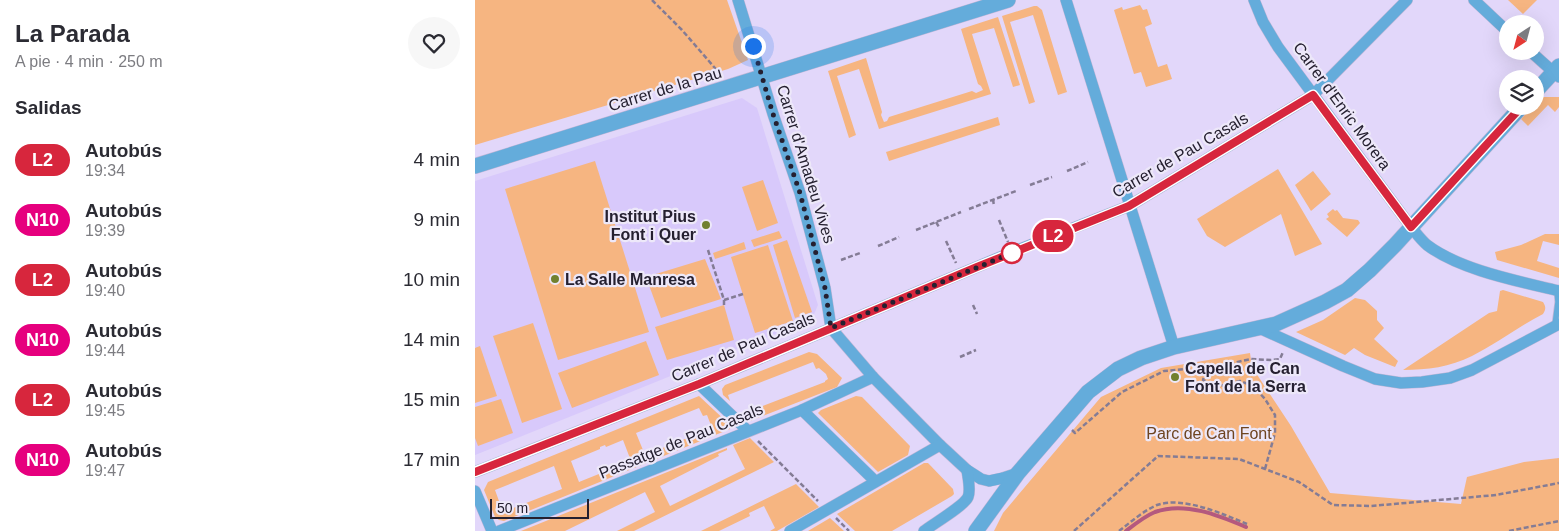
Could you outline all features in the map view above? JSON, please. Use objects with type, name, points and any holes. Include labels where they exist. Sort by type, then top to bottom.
[{"type":"street","name":"Carrer d'Amadeu Vives","points":[[738,0],[773,114],[800,193],[825,288],[831,328]]},
{"type":"street","name":"Carrer de la Pau","points":[[475,166],[1008,0]]},
{"type":"street","points":[[1066,0],[1174,347]]},
{"type":"street","name":"Carrer d'Enric Morera","points":[[1255,0],[1263,22],[1278,47],[1425,244],[1455,261],[1476,269],[1558,291]]},
{"type":"street","name":"Carrer de Pau Casals","points":[[475,472],[699,384],[1129,206],[1313,95],[1407,0]]},
{"type":"street","points":[[1474,0],[1499,23]]},
{"type":"street","points":[[1542,60],[1557,72],[1544,84]]},
{"type":"street","points":[[976,531],[1017,473],[1088,392],[1119,369],[1141,358],[1174,347],[1276,324],[1347,290],[1370,270],[1411,227],[1514,115]]},
{"type":"street","points":[[1259,328],[1375,379],[1401,383],[1450,378],[1473,370],[1557,324]]},
{"type":"street","points":[[831,328],[873,377],[967,470],[981,479],[989,481],[1017,473]]},
{"type":"street","name":"Passatge de Pau Casals","points":[[499,531],[802,410],[873,377]]},
{"type":"street","points":[[699,384],[748,431]]},
{"type":"street","points":[[802,410],[875,481]]},
{"type":"street","points":[[790,531],[940,445]]},
{"type":"street","points":[[924,531],[960,506],[968,497],[967,470]]},
{"type":"street","points":[[475,491],[492,531]]},
{"type":"lane","points":[[1557,324],[1558,291]]},
{"type":"path","points":[[652,0],[733,86]]},
{"type":"path","points":[[1067,171],[1088,162]]},
{"type":"path","points":[[1031,185],[1052,177]]},
{"type":"path","points":[[969,209],[993,198],[1016,191]]},
{"type":"path","points":[[993,198],[994,206]]},
{"type":"path","points":[[916,230],[961,212]]},
{"type":"path","points":[[999,220],[1012,253]]},
{"type":"path","points":[[937,222],[939,227]]},
{"type":"path","points":[[878,246],[899,237]]},
{"type":"path","points":[[946,241],[961,274]]},
{"type":"path","points":[[707,250],[724,300],[723,305]]},
{"type":"path","points":[[841,260],[860,253]]},
{"type":"path","points":[[724,300],[743,294]]},
{"type":"path","points":[[973,305],[977,314]]},
{"type":"path","points":[[1061,421],[1075,433],[1122,392],[1164,371],[1187,368],[1206,370],[1223,364],[1251,359],[1280,359],[1285,350],[1279,348]]},
{"type":"path","points":[[960,357],[976,350]]},
{"type":"path","points":[[1206,370],[1203,380],[1217,387],[1240,381],[1253,386],[1265,399],[1275,415],[1275,433],[1265,469]]},
{"type":"path","points":[[748,431],[849,531]]},
{"type":"path","points":[[1075,531],[1158,456],[1239,458],[1299,482],[1333,505],[1371,506],[1495,495],[1559,483]]},
{"type":"path","points":[[1119,531],[1146,511],[1158,505],[1173,502],[1213,511],[1247,524]]},
{"type":"path","points":[[1509,531],[1559,521]]},
{"type":"shaded area","points":[[742,98],[757,108],[818,305],[812,319],[475,455],[475,181]]},
{"type":"green space","points":[[475,0],[727,0],[748,60],[728,69],[475,145]]},
{"type":"green space","points":[[1508,0],[1537,0],[1523,14]]},
{"type":"green space","points":[[1140,5],[1143,10],[1147,9],[1152,24],[1145,27],[1158,67],[1167,64],[1172,79],[1146,87],[1141,72],[1134,74],[1114,10],[1122,7],[1123,10]]},
{"type":"green space","points":[[1034,6],[1042,10],[1067,92],[1058,95],[1033,15],[1010,22],[1035,102],[1029,104],[1002,16]]},
{"type":"green space","points":[[998,17],[1020,85],[1013,87],[994,28],[972,34],[991,94],[879,129],[859,69],[837,76],[856,135],[849,138],[828,71],[866,58],[884,122],[889,117],[972,91],[976,93],[983,90],[978,84],[961,29]]},
{"type":"green space","points":[[1544,97],[1559,97],[1559,107],[1555,112],[1548,105],[1544,109]]},
{"type":"green space","points":[[1525,115],[1538,115],[1528,126],[1521,119]]},
{"type":"green space","points":[[998,117],[1000,125],[889,161],[886,152]]},
{"type":"green space","points":[[595,161],[649,332],[558,360],[505,189]]},
{"type":"green space","points":[[1278,169],[1322,244],[1295,256],[1281,214],[1225,247],[1207,236],[1197,219]]},
{"type":"green space","points":[[1313,171],[1331,194],[1311,211],[1295,185]]},
{"type":"green space","points":[[763,180],[778,223],[757,231],[742,187]]},
{"type":"green space","points":[[1333,209],[1337,210],[1343,218],[1358,220],[1360,223],[1347,237],[1326,219],[1329,217],[1327,214]]},
{"type":"green space","points":[[779,231],[782,238],[754,247],[751,240]]},
{"type":"green space","points":[[1545,234],[1559,234],[1559,245],[1543,241],[1537,261],[1559,268],[1559,278],[1497,260],[1495,252],[1521,245]]},
{"type":"green space","points":[[787,240],[812,312],[795,318],[773,245]]},
{"type":"green space","points":[[744,242],[746,249],[715,259],[713,253]]},
{"type":"green space","points":[[768,245],[793,321],[755,333],[731,257]]},
{"type":"green space","points":[[705,259],[721,299],[661,318],[646,277]]},
{"type":"green space","points":[[1503,290],[1543,302],[1545,311],[1543,314],[1464,360],[1438,367],[1403,370],[1489,313],[1497,311],[1500,291]]},
{"type":"green space","points":[[1355,298],[1365,300],[1377,311],[1377,320],[1384,328],[1374,339],[1398,361],[1395,367],[1365,355],[1354,348],[1345,355],[1296,332],[1323,320]]},
{"type":"green space","points":[[724,305],[734,340],[667,360],[655,327]]},
{"type":"green space","points":[[533,323],[562,409],[522,423],[493,336]]},
{"type":"green space","points":[[646,341],[659,375],[572,408],[558,373]]},
{"type":"green space","points":[[480,346],[497,396],[475,403],[475,348]]},
{"type":"green space","points":[[809,352],[817,354],[842,378],[837,387],[750,421],[742,414],[825,382],[828,379],[826,374],[819,368],[816,369],[813,362],[728,395],[730,401],[723,395],[722,389],[725,385]]},
{"type":"green space","name":"Parc de Can Font","points":[[1250,353],[1252,367],[1291,426],[1330,493],[1461,504],[1467,477],[1524,462],[1559,458],[1559,531],[994,531],[1003,513],[1101,397],[1161,368]]},
{"type":"green space","points":[[699,396],[729,424],[730,429],[504,521],[495,517],[484,490],[488,482]],"holes":[[[699,408],[703,416],[707,415],[712,428],[645,455],[636,433]],[[623,440],[631,461],[579,482],[571,461],[600,449],[600,447],[605,445],[606,447]],[[554,466],[562,489],[503,512],[495,490]]]},
{"type":"green space","points":[[856,396],[862,397],[910,446],[908,455],[878,472],[818,413],[821,410]]},
{"type":"green space","points":[[501,399],[513,433],[478,446],[475,438],[475,407]]},
{"type":"green space","points":[[750,438],[774,462],[634,531],[617,531],[655,512],[645,492],[565,531],[521,531],[727,448],[727,450],[718,454],[719,456],[660,486],[670,506],[745,469],[733,445]]},
{"type":"green space","points":[[924,463],[928,463],[953,489],[954,494],[952,496],[892,531],[855,531],[837,514]]},
{"type":"green space","points":[[796,484],[819,507],[777,531],[770,531],[775,528],[764,506],[749,513],[750,516],[719,531],[701,531]]},
{"type":"green space","points":[[830,518],[844,531],[808,531]]},
{"type":"waterway","points":[[1126,531],[1155,512],[1178,508],[1202,511],[1246,527]]},
{"type":"bus line","name":"L2","points":[[475,472],[699,384],[819,332],[1129,206],[1313,95],[1411,227],[1514,115]]},
{"type":"place","name":"Institut Pius Font i Quer","points":[[706,225]]},
{"type":"place","name":"La Salle Manresa","points":[[555,279]]},
{"type":"place","name":"Capella de Can Font de la Serra","points":[[1175,377]]},
{"type":"route","points":[[753,46],[773,114],[800,193],[825,288],[831,328],[1012,253]]}]
